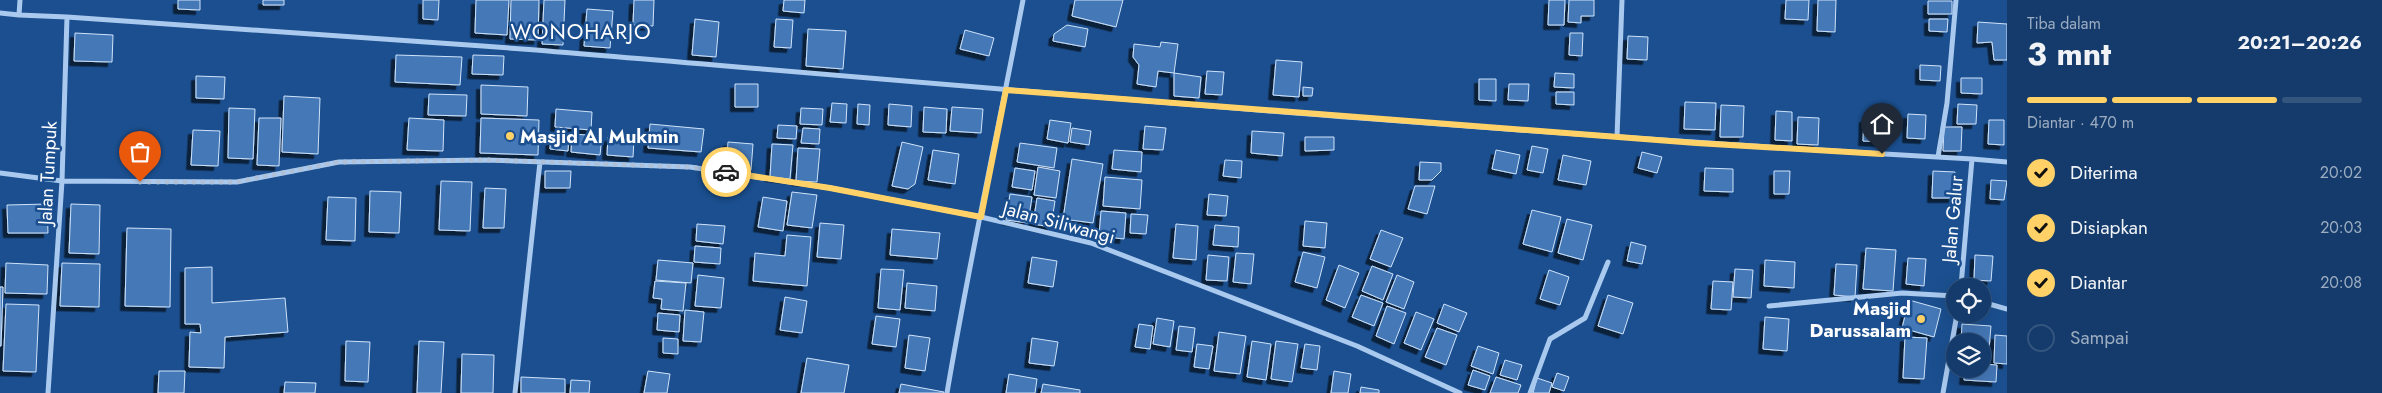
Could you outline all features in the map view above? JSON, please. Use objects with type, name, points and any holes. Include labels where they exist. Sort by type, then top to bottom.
[{"type":"street","points":[[20,0],[20,15]]},
{"type":"street","points":[[947,393],[961,310],[1023,0]]},
{"type":"street","points":[[1618,137],[1622,0]]},
{"type":"street","points":[[1938,157],[1947,103],[1956,0]]},
{"type":"street","points":[[0,13],[540,51],[1006,90],[1618,137],[1972,159]]},
{"type":"street","name":"Jalan Tumpuk","points":[[48,393],[62,181],[67,17]]},
{"type":"street","name":"Jalan Galur","points":[[1962,278],[1972,159],[2007,162]]},
{"type":"street","name":"Jalan Siliwangi","points":[[0,172],[62,181],[236,182],[339,162],[487,160],[690,167],[830,188],[981,217],[1091,243],[1241,303],[1357,346],[1460,393]]},
{"type":"street","points":[[515,393],[540,162]]},
{"type":"street","points":[[1530,393],[1550,339],[1586,318],[1608,262]]},
{"type":"street","points":[[1769,306],[1902,293],[1946,295]]},
{"type":"street","points":[[1991,305],[2007,309]]},
{"type":"street","points":[[1942,393],[1955,323]]},
{"type":"building","points":[[178,0],[200,0],[200,10],[178,9]]},
{"type":"building","points":[[263,0],[284,0],[284,5],[263,5]]},
{"type":"building","points":[[423,0],[439,0],[438,20],[423,19]]},
{"type":"building","points":[[476,0],[509,0],[507,35],[475,33]]},
{"type":"building","points":[[511,0],[539,0],[538,40],[510,39]]},
{"type":"building","points":[[544,0],[565,0],[563,45],[542,44]]},
{"type":"building","points":[[634,0],[654,0],[653,26],[633,25]]},
{"type":"building","points":[[784,0],[805,0],[804,13],[783,11]]},
{"type":"building","points":[[1075,0],[1123,0],[1116,27],[1072,16]]},
{"type":"building","points":[[1549,0],[1565,0],[1564,25],[1548,25]]},
{"type":"building","points":[[1569,0],[1594,0],[1594,16],[1581,16],[1581,23],[1568,22]]},
{"type":"building","points":[[1786,0],[1809,0],[1808,20],[1785,19]]},
{"type":"building","points":[[1818,0],[1836,0],[1835,32],[1817,31]]},
{"type":"building","points":[[1928,1],[1952,1],[1952,14],[1928,14]]},
{"type":"building","points":[[587,9],[613,11],[610,48],[584,46]]},
{"type":"building","points":[[695,19],[719,22],[716,57],[692,55]]},
{"type":"building","points":[[776,19],[793,20],[791,48],[774,47]]},
{"type":"building","points":[[1929,19],[1948,19],[1947,32],[1929,31]]},
{"type":"building","points":[[1978,22],[2007,24],[2007,60],[1994,60],[1992,42],[1977,43]]},
{"type":"building","points":[[1067,25],[1088,29],[1085,47],[1053,41],[1054,34]]},
{"type":"building","points":[[808,29],[846,31],[843,69],[806,66]]},
{"type":"building","points":[[965,30],[994,38],[989,56],[960,49]]},
{"type":"building","points":[[75,33],[113,35],[112,62],[74,61]]},
{"type":"building","points":[[1570,33],[1583,33],[1582,56],[1569,55]]},
{"type":"building","points":[[1628,36],[1648,37],[1647,60],[1627,59]]},
{"type":"building","points":[[1161,42],[1178,44],[1174,73],[1158,71],[1156,87],[1137,84],[1139,65],[1133,57],[1134,44],[1160,47]]},
{"type":"building","points":[[396,55],[462,57],[460,85],[395,82]]},
{"type":"building","points":[[473,55],[504,56],[503,75],[472,74]]},
{"type":"building","points":[[1276,60],[1302,62],[1299,97],[1273,95]]},
{"type":"building","points":[[1920,65],[1941,66],[1940,81],[1920,80]]},
{"type":"building","points":[[1207,71],[1224,72],[1222,95],[1205,94]]},
{"type":"building","points":[[1174,73],[1201,77],[1199,98],[1174,96]]},
{"type":"building","points":[[1555,73],[1574,74],[1574,88],[1554,87]]},
{"type":"building","points":[[196,76],[225,77],[224,99],[196,98]]},
{"type":"building","points":[[1961,78],[1982,78],[1982,94],[1961,93]]},
{"type":"building","points":[[1479,79],[1496,79],[1496,101],[1479,100]]},
{"type":"building","points":[[735,84],[758,84],[758,107],[735,107]]},
{"type":"building","points":[[1509,84],[1529,84],[1528,101],[1508,100]]},
{"type":"building","points":[[481,85],[528,87],[527,116],[481,114]]},
{"type":"building","points":[[1303,87],[1313,88],[1312,96],[1303,96]]},
{"type":"building","points":[[1556,92],[1574,92],[1574,105],[1556,104]]},
{"type":"building","points":[[429,94],[467,95],[466,116],[428,115]]},
{"type":"building","points":[[284,96],[320,98],[318,154],[282,152]]},
{"type":"building","points":[[1685,102],[1716,103],[1715,130],[1684,129]]},
{"type":"building","points":[[832,103],[847,104],[846,123],[830,122]]},
{"type":"building","points":[[858,104],[870,105],[869,125],[857,124]]},
{"type":"building","points":[[889,104],[912,106],[911,127],[888,125]]},
{"type":"building","points":[[1958,104],[1977,105],[1976,124],[1957,124]]},
{"type":"building","points":[[1721,105],[1744,106],[1743,137],[1720,137]]},
{"type":"building","points":[[924,107],[947,109],[946,133],[923,132]]},
{"type":"building","points":[[952,107],[983,109],[981,133],[950,131]]},
{"type":"building","points":[[229,108],[255,109],[253,159],[228,158]]},
{"type":"building","points":[[801,108],[823,109],[822,125],[800,124]]},
{"type":"building","points":[[556,109],[592,112],[591,130],[555,127]]},
{"type":"building","points":[[1776,111],[1792,112],[1792,141],[1775,140]]},
{"type":"building","points":[[1908,114],[1926,115],[1925,139],[1907,138]]},
{"type":"building","points":[[1798,117],[1819,118],[1818,145],[1797,144]]},
{"type":"building","points":[[259,118],[281,118],[279,166],[257,165]]},
{"type":"building","points":[[409,118],[444,120],[443,151],[407,150]]},
{"type":"building","name":"Masjid Al Mukmin","points":[[481,118],[539,120],[538,155],[480,153]]},
{"type":"building","points":[[1864,118],[1881,118],[1880,142],[1863,141]]},
{"type":"building","points":[[1050,120],[1071,123],[1068,143],[1047,139]]},
{"type":"building","points":[[1989,120],[2004,120],[2004,145],[1988,144]]},
{"type":"building","points":[[650,124],[704,129],[701,152],[648,148]]},
{"type":"building","points":[[778,125],[797,126],[796,139],[777,138]]},
{"type":"building","points":[[1145,126],[1166,128],[1163,150],[1143,149]]},
{"type":"building","points":[[1944,127],[1962,127],[1961,151],[1943,151]]},
{"type":"building","points":[[803,128],[820,129],[819,144],[801,143]]},
{"type":"building","points":[[1072,128],[1091,131],[1089,145],[1070,142]]},
{"type":"building","points":[[193,130],[220,131],[218,166],[191,165]]},
{"type":"building","points":[[1252,131],[1284,133],[1282,156],[1251,153]]},
{"type":"building","points":[[551,134],[569,136],[568,151],[550,149]]},
{"type":"building","points":[[572,134],[602,136],[600,155],[571,152]]},
{"type":"building","points":[[608,137],[634,139],[633,157],[607,155]]},
{"type":"building","points":[[1305,137],[1334,137],[1334,150],[1305,151]]},
{"type":"building","points":[[728,142],[753,144],[751,170],[726,168]]},
{"type":"building","points":[[902,142],[923,147],[915,184],[908,189],[892,186]]},
{"type":"building","points":[[1020,143],[1057,148],[1054,168],[1017,162]]},
{"type":"building","points":[[772,144],[793,145],[790,179],[770,177]]},
{"type":"building","points":[[1532,146],[1548,149],[1543,173],[1527,170]]},
{"type":"building","points":[[798,148],[820,149],[817,182],[796,181]]},
{"type":"building","points":[[933,150],[959,154],[955,184],[928,180]]},
{"type":"building","points":[[1114,150],[1142,152],[1141,172],[1112,169]]},
{"type":"building","points":[[1496,150],[1520,155],[1516,174],[1492,169]]},
{"type":"building","points":[[1642,152],[1662,157],[1657,173],[1638,168]]},
{"type":"building","points":[[1563,155],[1591,161],[1586,185],[1558,180]]},
{"type":"building","points":[[1072,159],[1103,164],[1093,223],[1063,219]]},
{"type":"building","points":[[1225,160],[1242,161],[1241,178],[1223,176]]},
{"type":"building","points":[[1420,162],[1441,163],[1441,171],[1432,180],[1419,180]]},
{"type":"building","points":[[1038,167],[1060,171],[1056,198],[1034,195]]},
{"type":"building","points":[[1015,168],[1035,171],[1032,190],[1012,187]]},
{"type":"building","points":[[1705,168],[1733,169],[1733,192],[1704,191]]},
{"type":"building","points":[[545,171],[571,171],[570,188],[545,188]]},
{"type":"building","points":[[1774,171],[1790,171],[1789,194],[1774,194]]},
{"type":"building","points":[[1933,171],[1955,172],[1953,198],[1932,198]]},
{"type":"building","points":[[1105,177],[1142,180],[1140,209],[1103,206]]},
{"type":"building","points":[[1991,180],[2007,181],[2004,200],[1990,199]]},
{"type":"building","points":[[441,181],[472,182],[470,231],[439,230]]},
{"type":"building","points":[[1415,186],[1435,186],[1427,214],[1408,209]]},
{"type":"building","points":[[485,188],[506,189],[504,228],[483,228]]},
{"type":"building","points":[[370,191],[401,192],[399,233],[369,232]]},
{"type":"building","points":[[792,192],[817,195],[812,228],[787,225]]},
{"type":"building","points":[[1010,194],[1032,197],[1028,223],[1006,220]]},
{"type":"building","points":[[1209,194],[1228,196],[1226,216],[1207,215]]},
{"type":"building","points":[[328,197],[356,198],[355,241],[326,240]]},
{"type":"building","points":[[763,197],[787,201],[783,231],[758,227]]},
{"type":"building","points":[[1037,198],[1055,201],[1051,227],[1033,224]]},
{"type":"building","points":[[47,204],[48,233],[8,233],[7,205]]},
{"type":"building","points":[[71,204],[100,205],[99,254],[69,253]]},
{"type":"building","points":[[1532,210],[1561,217],[1552,252],[1523,244]]},
{"type":"building","points":[[1101,211],[1126,213],[1124,239],[1099,236]]},
{"type":"building","points":[[1131,214],[1148,215],[1146,234],[1130,233]]},
{"type":"building","points":[[1567,219],[1592,225],[1583,260],[1558,253]]},
{"type":"building","points":[[1305,221],[1327,223],[1325,248],[1303,246]]},
{"type":"building","points":[[820,223],[844,225],[841,259],[817,257]]},
{"type":"building","points":[[697,224],[725,226],[723,244],[696,241]]},
{"type":"building","points":[[1176,224],[1198,226],[1196,260],[1173,258]]},
{"type":"building","points":[[1215,225],[1239,227],[1238,247],[1213,245]]},
{"type":"building","points":[[127,228],[171,229],[170,307],[125,306]]},
{"type":"building","points":[[892,229],[940,233],[937,259],[890,255]]},
{"type":"building","points":[[1381,230],[1403,238],[1391,267],[1370,259]]},
{"type":"building","points":[[787,235],[811,237],[807,286],[753,281],[755,253],[785,256]]},
{"type":"building","points":[[1631,242],[1646,246],[1642,264],[1627,261]]},
{"type":"building","points":[[695,246],[721,248],[720,264],[694,262]]},
{"type":"building","points":[[1866,248],[1896,250],[1893,291],[1863,289]]},
{"type":"building","points":[[1303,252],[1325,257],[1317,288],[1295,282]]},
{"type":"building","points":[[1236,253],[1254,254],[1251,284],[1233,282]]},
{"type":"building","points":[[1208,255],[1229,257],[1227,281],[1206,280]]},
{"type":"building","points":[[1975,255],[1993,256],[1991,281],[1991,278],[1974,278]]},
{"type":"building","points":[[1032,257],[1057,261],[1053,287],[1028,283]]},
{"type":"building","points":[[1908,258],[1926,259],[1924,286],[1906,284]]},
{"type":"building","points":[[658,260],[693,263],[691,283],[656,280]]},
{"type":"building","points":[[1765,260],[1795,262],[1794,288],[1764,286]]},
{"type":"building","points":[[6,263],[48,265],[47,294],[5,293]]},
{"type":"building","points":[[62,263],[100,264],[99,307],[60,306]]},
{"type":"building","points":[[1836,264],[1857,265],[1855,297],[1834,295]]},
{"type":"building","points":[[1339,265],[1359,273],[1345,308],[1326,300]]},
{"type":"building","points":[[1372,266],[1393,274],[1383,300],[1362,291]]},
{"type":"building","points":[[212,267],[212,303],[285,298],[288,332],[225,337],[224,368],[189,367],[190,332],[201,333],[200,324],[185,324],[185,268]]},
{"type":"building","points":[[881,269],[904,270],[900,310],[878,308]]},
{"type":"building","points":[[1735,269],[1753,270],[1751,298],[1733,297]]},
{"type":"building","points":[[1549,270],[1569,277],[1560,305],[1540,299]]},
{"type":"building","points":[[698,275],[724,278],[721,308],[695,306]]},
{"type":"building","points":[[1397,275],[1414,282],[1404,309],[1386,302]]},
{"type":"building","points":[[655,281],[686,283],[683,311],[661,309],[662,299],[653,298]]},
{"type":"building","points":[[1713,281],[1733,282],[1731,310],[1711,309]]},
{"type":"building","points":[[907,283],[937,286],[935,311],[905,308]]},
{"type":"building","points":[[0,287],[3,287],[1,346],[0,346]]},
{"type":"building","points":[[1361,295],[1383,303],[1374,326],[1352,317]]},
{"type":"building","points":[[1608,295],[1633,303],[1623,334],[1598,326]]},
{"type":"building","points":[[785,297],[807,301],[802,333],[780,330]]},
{"type":"building","name":"Masjid Darussalam","points":[[1909,300],[1941,309],[1934,337],[1902,328]]},
{"type":"building","points":[[6,304],[39,305],[36,372],[3,371]]},
{"type":"building","points":[[1444,304],[1467,313],[1459,332],[1437,323]]},
{"type":"building","points":[[1387,306],[1406,313],[1394,344],[1376,336]]},
{"type":"building","points":[[685,310],[704,312],[701,342],[683,341]]},
{"type":"building","points":[[1416,312],[1434,319],[1421,350],[1404,343]]},
{"type":"building","points":[[658,313],[680,315],[679,332],[657,330]]},
{"type":"building","points":[[876,316],[900,319],[896,347],[872,344]]},
{"type":"building","points":[[1765,317],[1789,319],[1787,351],[1763,349]]},
{"type":"building","points":[[1157,318],[1174,321],[1170,347],[1153,344]]},
{"type":"building","points":[[1139,324],[1153,326],[1150,349],[1135,347]]},
{"type":"building","points":[[1962,324],[1991,326],[1990,333],[1961,333]]},
{"type":"building","points":[[1179,326],[1195,328],[1192,352],[1176,350]]},
{"type":"building","points":[[1437,328],[1457,335],[1446,365],[1425,357]]},
{"type":"building","points":[[1219,332],[1246,336],[1240,374],[1214,371]]},
{"type":"building","points":[[909,335],[930,338],[925,371],[905,368]]},
{"type":"building","points":[[1995,335],[2007,336],[2007,364],[1994,363]]},
{"type":"building","points":[[1905,337],[1927,338],[1924,379],[1903,378]]},
{"type":"building","points":[[663,338],[678,339],[678,354],[663,353]]},
{"type":"building","points":[[1032,338],[1058,342],[1054,366],[1029,363]]},
{"type":"building","points":[[346,341],[370,342],[368,382],[345,381]]},
{"type":"building","points":[[419,341],[444,342],[441,393],[417,393]]},
{"type":"building","points":[[1252,341],[1271,344],[1266,380],[1247,377]]},
{"type":"building","points":[[1276,341],[1298,344],[1292,382],[1271,379]]},
{"type":"building","points":[[1197,344],[1213,346],[1209,369],[1194,367]]},
{"type":"building","points":[[1305,344],[1320,346],[1317,370],[1301,368]]},
{"type":"building","points":[[1478,346],[1499,353],[1493,374],[1471,366]]},
{"type":"building","points":[[462,354],[494,355],[493,393],[461,393]]},
{"type":"building","points":[[807,358],[849,365],[844,393],[801,393]]},
{"type":"building","points":[[1505,360],[1522,365],[1517,380],[1500,375]]},
{"type":"building","points":[[1991,365],[1997,365],[1996,382],[1964,380],[1964,378],[1991,378]]},
{"type":"building","points":[[1473,370],[1490,376],[1485,390],[1468,385]]},
{"type":"building","points":[[159,371],[185,371],[184,393],[158,393]]},
{"type":"building","points":[[648,371],[670,374],[667,393],[644,393]]},
{"type":"building","points":[[1334,371],[1351,374],[1348,393],[1331,393]]},
{"type":"building","points":[[1557,373],[1569,377],[1564,391],[1552,387]]},
{"type":"building","points":[[1009,374],[1037,379],[1035,393],[1006,393]]},
{"type":"building","points":[[521,377],[565,379],[565,393],[521,393]]},
{"type":"building","points":[[1496,377],[1521,385],[1518,393],[1490,393]]},
{"type":"building","points":[[1537,378],[1552,383],[1549,393],[1533,393]]},
{"type":"building","points":[[571,380],[590,381],[589,393],[570,393]]},
{"type":"building","points":[[285,382],[316,383],[315,393],[284,393]]},
{"type":"building","points":[[901,384],[944,392],[944,393],[899,393]]},
{"type":"building","points":[[1043,384],[1080,390],[1080,393],[1041,393]]},
{"type":"building","points":[[1361,387],[1379,390],[1379,393],[1360,393]]},
{"type":"way so far","points":[[140,182],[236,182],[339,162],[487,160],[690,167],[726,172]]},
{"type":"place","name":"Masjid Al Mukmin","points":[[510,136]]},
{"type":"place","name":"Masjid Darussalam","points":[[1921,319]]},
{"type":"district","name":"WONOHARJO","points":[[581,32]]},
{"type":"route","points":[[726,172],[830,188],[981,217],[1006,90],[1696,143],[1882,154]]}]
